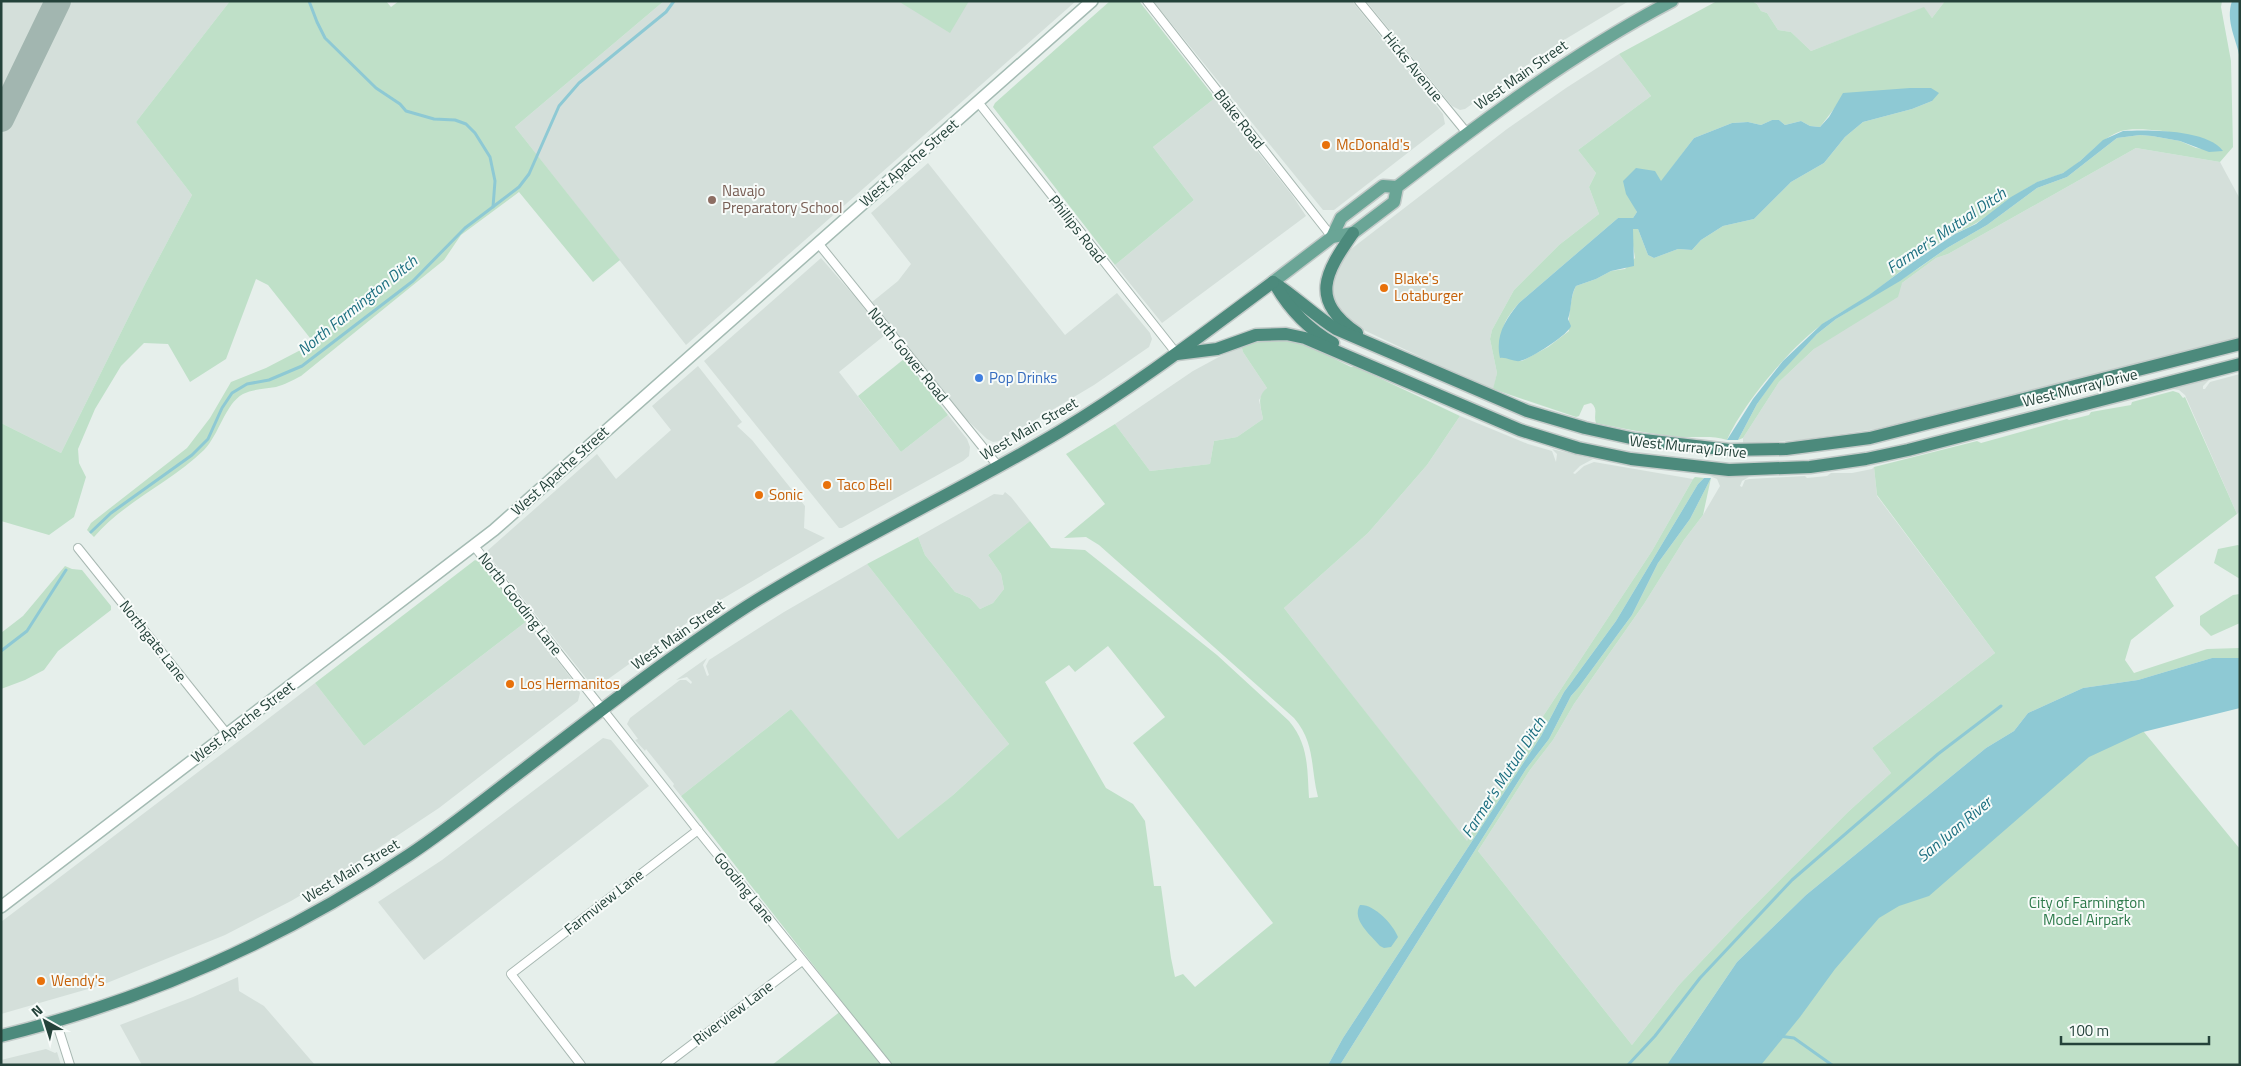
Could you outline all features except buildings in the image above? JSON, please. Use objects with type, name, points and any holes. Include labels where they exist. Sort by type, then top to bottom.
[{"type":"highway","points":[[1353,233],[1329,272],[1327,282],[1328,299],[1338,318],[1382,350]]},
{"type":"highway","name":"West Main Street","points":[[1,1036],[114,1002],[178,978],[263,939],[339,898],[438,835],[602,709],[694,642],[764,596],[998,466],[1094,410],[1177,354],[1273,282]]},
{"type":"highway","name":"West Murray Drive","points":[[1273,282],[1296,297],[1316,316],[1336,329],[1527,411],[1585,428],[1635,439],[1678,445],[1750,450],[1806,447],[1870,438],[2240,344]]},
{"type":"highway","points":[[1273,282],[1287,305],[1300,319],[1327,340],[1370,364]]},
{"type":"highway","name":"West Murray Drive","points":[[1177,354],[1216,349],[1256,335],[1286,334],[1305,338],[1370,364],[1520,430],[1578,448],[1632,459],[1729,470],[1810,466],[1866,459],[1908,450],[2240,364]]},
{"type":"main road","name":"West Apache Street","points":[[1,907],[474,546],[530,499],[1092,1]]},
{"type":"main road","name":"West Main Street","points":[[1273,282],[1332,237],[1353,233],[1394,202],[1397,187],[1467,133],[1569,61],[1672,1]]},
{"type":"main road","name":"West Main Street","points":[[1332,237],[1341,218],[1383,186],[1397,187]]},
{"type":"street","name":"Blake Road","points":[[1147,1],[1332,237]]},
{"type":"street","name":"Hicks Avenue","points":[[1359,1],[1467,133]]},
{"type":"street","name":"Phillips Road","points":[[978,102],[1177,354]]},
{"type":"street","name":"North Gower Road","points":[[818,243],[998,466]]},
{"type":"street","name":"North Gooding Lane","points":[[474,546],[602,709]]},
{"type":"street","name":"Northgate Lane","points":[[78,548],[227,734]]},
{"type":"street","name":"Gooding Lane","points":[[602,709],[887,1065]]},
{"type":"street","name":"Farmview Lane","points":[[581,1065],[511,974],[698,830]]},
{"type":"street","name":"Riverview Lane","points":[[665,1065],[802,961]]},
{"type":"street","points":[[56,1021],[70,1065]]},
{"type":"shaded area","points":[[1,1],[230,1],[136,122],[192,195],[145,284],[61,453],[1,423]]},
{"type":"shaded area","name":"Navajo Preparatory School","points":[[664,1],[1076,1],[686,345],[515,127]]},
{"type":"shaded area","points":[[1153,1],[1352,1],[1443,114],[1445,124],[1334,210],[1323,210]]},
{"type":"shaded area","points":[[1366,1],[1629,1],[1554,46],[1465,109],[1460,110],[1452,106]]},
{"type":"shaded area","points":[[1752,1],[1945,1],[1932,18],[1924,8],[1811,51],[1791,32],[1778,30],[1767,13],[1761,11],[1757,4]]},
{"type":"shaded area","points":[[1619,54],[1651,96],[1578,150],[1596,173],[1589,187],[1599,214],[1559,245],[1514,290],[1492,330],[1490,339],[1497,373],[1493,391],[1349,323],[1334,306],[1330,283],[1342,256],[1507,129]]},
{"type":"shaded area","points":[[1215,98],[1292,195],[1306,216],[1162,323],[1115,265],[1194,200],[1153,147]]},
{"type":"shaded area","points":[[2136,148],[2220,162],[2240,199],[2240,337],[1876,429],[1800,440],[1743,443],[1743,438],[1779,382],[1814,349],[1936,258],[1948,254]]},
{"type":"shaded area","points":[[928,163],[1065,335],[1117,293],[1150,333],[1152,339],[1149,347],[1094,385],[1000,441],[993,442],[987,439],[965,418],[872,302],[898,281],[911,264],[871,213]]},
{"type":"shaded area","points":[[821,258],[885,335],[839,372],[901,452],[948,415],[967,439],[970,447],[969,456],[963,461],[842,528],[839,528],[704,361]]},
{"type":"shaded area","points":[[1241,345],[1243,352],[1267,388],[1259,400],[1263,419],[1237,437],[1214,441],[1210,464],[1150,471],[1115,424],[1193,371]]},
{"type":"shaded area","points":[[698,366],[742,422],[737,426],[752,440],[805,506],[804,528],[825,538],[712,605],[604,682],[593,684],[586,678],[486,552],[597,454],[616,479],[671,430],[652,406]]},
{"type":"shaded area","points":[[2240,374],[2240,511],[2237,514],[2185,395],[2179,390],[2172,389],[2210,379],[2203,386],[2203,389],[2205,389],[2210,382]]},
{"type":"shaded area","points":[[1460,416],[1528,444],[1552,451],[1556,462],[1557,454],[1552,449],[1593,459],[1580,466],[1573,473],[1575,474],[1584,466],[1594,462],[1693,479],[1652,551],[1534,730],[1467,842],[1284,608],[1368,533],[1427,465]]},
{"type":"shaded area","points":[[1874,467],[1877,496],[1995,653],[1872,748],[1891,773],[1848,812],[1744,916],[1679,985],[1632,1045],[1478,851],[1530,770],[1553,740],[1574,704],[1644,604],[1684,540],[1703,515],[1720,486],[1717,479],[1710,476],[1749,477],[1742,481],[1740,486],[1742,487],[1745,480],[1750,479],[1805,476],[1807,478],[1827,476],[1831,473],[1852,473]]},
{"type":"shaded area","points":[[1005,492],[1030,521],[988,555],[1001,574],[1004,589],[993,603],[980,609],[970,598],[955,592],[925,555],[918,537],[994,494],[1003,495]]},
{"type":"shaded area","points":[[867,564],[1009,744],[953,795],[897,840],[791,709],[681,796],[673,786],[674,784],[646,749],[645,751],[635,740],[638,739],[627,724],[630,718],[680,680],[686,680],[691,684],[692,682],[687,677],[676,680],[707,658],[703,665],[707,676],[709,675],[706,666],[709,660],[784,612]]},
{"type":"shaded area","points":[[527,621],[577,686],[580,693],[578,701],[439,808],[359,861],[291,901],[225,935],[102,985],[1,1014],[1,922],[315,683],[364,746]]},
{"type":"shaded area","points":[[603,738],[611,740],[649,786],[424,960],[378,902],[442,860]]},
{"type":"shaded area","points":[[238,977],[239,991],[264,1006],[315,1065],[142,1065],[120,1025],[193,997]]},
{"type":"shaded area","points":[[46,1049],[57,1052],[61,1065],[1,1065],[1,1060]]},
{"type":"green space","points":[[230,1],[386,1],[391,7],[399,1],[664,1],[515,127],[620,260],[593,282],[519,192],[461,235],[444,260],[301,376],[279,386],[243,394],[231,405],[204,450],[191,462],[119,513],[94,537],[87,530],[91,523],[187,448],[210,418],[231,382],[266,368],[314,343],[268,285],[256,279],[226,359],[190,382],[168,344],[144,343],[121,366],[95,409],[78,449],[79,463],[86,477],[74,517],[49,535],[1,521],[1,423],[61,453],[145,284],[192,195],[136,122]]},
{"type":"green space","points":[[898,1],[969,1],[950,33]]},
{"type":"green space","points":[[1110,1],[1139,1],[1215,98],[1153,147],[1194,200],[1115,265],[993,107],[995,103]]},
{"type":"green space","points":[[1717,1],[1752,1],[1757,4],[1761,11],[1767,13],[1778,30],[1791,32],[1811,51],[1924,7],[1932,18],[1945,1],[2222,1],[2221,7],[2231,61],[2233,147],[2220,162],[2136,148],[1948,254],[1936,258],[1902,283],[1898,297],[1814,349],[1779,382],[1743,438],[1738,440],[1757,404],[1775,378],[1817,334],[1836,319],[1919,268],[1947,248],[1987,225],[2037,188],[2067,177],[2117,138],[2140,135],[2152,136],[2180,141],[2196,148],[2222,151],[2215,145],[2203,140],[2174,133],[2143,129],[2121,131],[2105,139],[2071,168],[2030,186],[1978,222],[1933,247],[1871,294],[1829,320],[1811,334],[1783,361],[1756,393],[1727,440],[1649,433],[1596,423],[1595,408],[1591,403],[1584,405],[1579,416],[1576,417],[1493,389],[1497,373],[1490,339],[1492,330],[1514,290],[1559,245],[1599,214],[1589,187],[1596,173],[1578,150],[1651,96],[1619,54]],"holes":[[[1840,101],[1932,101],[1912,109],[1863,122],[1845,137],[1824,163],[1791,182],[1754,219],[1723,226],[1701,240],[1692,250],[1678,249],[1654,258],[1648,255],[1638,229],[1633,229],[1632,239],[1635,258],[1625,269],[1611,271],[1576,286],[1570,308],[1569,331],[1548,347],[1522,361],[1504,357],[1503,328],[1508,317],[1519,303],[1618,218],[1633,218],[1637,212],[1633,204],[1661,182],[1694,138],[1732,123],[1748,122],[1761,125],[1772,120],[1779,120],[1785,125],[1801,121],[1810,126],[1820,127]]]},
{"type":"green space","points":[[1284,340],[1308,345],[1334,356],[1335,359],[1351,367],[1356,367],[1460,416],[1427,465],[1368,533],[1284,608],[1467,841],[1534,730],[1652,551],[1693,479],[1695,477],[1704,478],[1698,484],[1616,621],[1564,692],[1541,736],[1343,1038],[1328,1065],[772,1065],[846,1007],[681,796],[791,709],[898,839],[953,795],[1009,744],[867,564],[918,537],[925,555],[955,592],[970,598],[980,609],[993,603],[1004,589],[1001,574],[988,555],[1030,521],[1051,548],[1085,550],[1217,655],[1289,721],[1296,730],[1304,748],[1309,798],[1318,797],[1306,737],[1294,718],[1099,545],[1086,537],[1064,538],[1105,504],[1066,454],[1115,424],[1150,471],[1210,464],[1214,441],[1237,437],[1263,419],[1260,399],[1267,388],[1243,352],[1241,345],[1262,341]],"holes":[[[1108,646],[1165,717],[1133,743],[1273,923],[1195,987],[1183,974],[1175,977],[1161,886],[1154,886],[1145,821],[1133,804],[1106,788],[1045,682],[1069,665],[1075,672]]]},
{"type":"green space","points":[[904,359],[948,415],[901,452],[858,396]]},
{"type":"green space","name":"City of Farmington Model Airpark","points":[[2173,391],[2179,393],[2183,398],[2185,397],[2237,514],[2155,577],[2174,606],[2131,640],[2125,660],[2134,673],[2207,649],[2240,648],[2240,658],[2212,658],[2138,680],[2083,688],[2028,713],[2014,731],[1986,748],[1806,895],[1737,962],[1673,1056],[2112,693],[2240,849],[2240,1065],[1340,1065],[1526,769],[1549,739],[1571,696],[1632,615],[1658,563],[1690,519],[1711,478],[1703,515],[1684,540],[1644,604],[1574,704],[1553,740],[1530,770],[1478,851],[1632,1045],[1679,985],[1744,916],[1848,812],[1891,773],[1872,748],[1995,653],[1877,495],[1874,467],[1977,441],[1981,443],[2067,419],[2089,415],[2091,412],[2131,405],[2132,402]]},
{"type":"green space","points":[[2240,546],[2240,579],[2214,563],[2218,549]]},
{"type":"green space","points":[[475,560],[482,563],[527,621],[364,746],[315,683]]},
{"type":"green space","points":[[65,566],[82,570],[111,606],[111,610],[58,651],[44,670],[1,689],[1,633],[23,616]]},
{"type":"green space","points":[[2240,594],[2240,623],[2211,636],[2200,625],[2200,616],[2233,595]]},
{"type":"water","points":[[2232,1],[2240,1],[2240,59],[2230,16]]},
{"type":"water","points":[[1931,88],[1939,93],[1932,101],[1912,109],[1863,122],[1845,137],[1824,163],[1791,182],[1754,219],[1723,226],[1701,240],[1692,250],[1678,249],[1654,258],[1648,255],[1638,229],[1633,229],[1634,266],[1611,271],[1576,286],[1568,319],[1571,326],[1563,335],[1532,356],[1520,361],[1500,358],[1499,343],[1502,329],[1519,303],[1618,218],[1633,218],[1637,212],[1626,194],[1623,181],[1636,168],[1655,171],[1661,181],[1694,138],[1732,123],[1748,122],[1761,125],[1772,120],[1779,120],[1785,125],[1801,121],[1810,126],[1820,127],[1829,117],[1843,93]]},
{"type":"water","points":[[2123,131],[2161,131],[2191,135],[2204,138],[2223,151],[2209,152],[2180,141],[2152,136],[2140,135],[2117,138],[2067,177],[2037,188],[1987,225],[1947,248],[1900,281],[1836,319],[1817,334],[1775,379],[1757,404],[1738,440],[1727,440],[1753,399],[1783,361],[1822,324],[1869,295],[1955,234],[1976,224],[2011,197],[2037,182],[2063,173],[2080,161],[2103,140]]},
{"type":"water","points":[[1704,478],[1711,478],[1690,519],[1658,563],[1632,615],[1571,696],[1549,739],[1526,769],[1340,1065],[1328,1065],[1343,1038],[1541,736],[1564,692],[1616,621],[1698,484]]},
{"type":"water","name":"San Juan River","points":[[2212,658],[2240,658],[2240,708],[2143,732],[2089,757],[1929,896],[1899,906],[1879,918],[1835,969],[1800,1017],[1761,1065],[1667,1065],[1737,962],[1806,895],[1986,748],[2014,731],[2028,713],[2083,688],[2138,680]]},
{"type":"water","points":[[1360,905],[1377,911],[1392,926],[1398,937],[1391,947],[1384,948],[1380,946],[1363,927],[1358,916]]},
{"type":"waterway","points":[[309,1],[325,38],[376,88],[400,104],[406,111],[434,119],[455,120],[466,124],[475,133],[490,157],[495,181],[493,207]]},
{"type":"waterway","name":"North Farmington Ditch","points":[[91,532],[111,513],[192,455],[208,439],[222,408],[232,393],[247,384],[269,380],[302,366],[413,281],[465,228],[519,187],[529,174],[559,106],[579,83],[666,12],[674,1]]},
{"type":"waterway","name":"North Farmington Ditch","points":[[1,651],[27,631],[66,570]]},
{"type":"waterway","points":[[1628,1065],[1655,1036],[1700,978],[1792,880],[1938,754],[2001,706]]},
{"type":"waterway","points":[[1779,1036],[1794,1038],[1832,1065]]},
{"type":"taxiway","points":[[1,119],[58,1]]},
{"type":"place","name":"McDonald's","points":[[1326,145]]},
{"type":"place","name":"Navajo Preparatory School","points":[[712,200]]},
{"type":"place","name":"Blake's Lotaburger","points":[[1384,288]]},
{"type":"place","name":"Pop Drinks","points":[[979,378]]},
{"type":"place","name":"Taco Bell","points":[[827,485]]},
{"type":"place","name":"Sonic","points":[[759,495]]},
{"type":"place","name":"Los Hermanitos","points":[[510,684]]},
{"type":"place","name":"Wendy's","points":[[41,981]]},
{"type":"water label","name":"Farmer's Mutual Ditch","points":[[1946,230]]},
{"type":"water label","name":"Farmer's Mutual Ditch","points":[[1503,777]]}]
